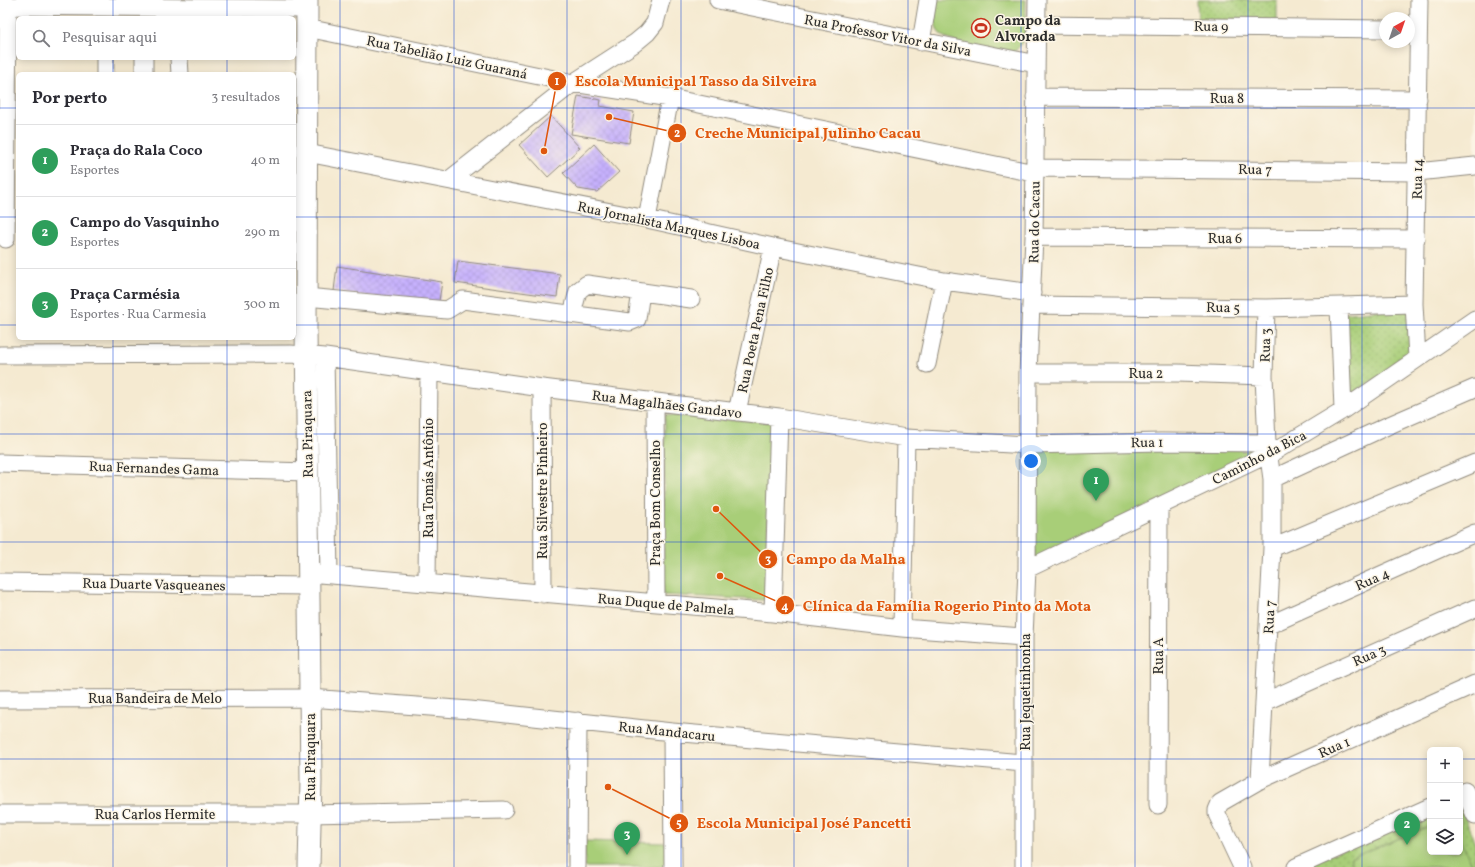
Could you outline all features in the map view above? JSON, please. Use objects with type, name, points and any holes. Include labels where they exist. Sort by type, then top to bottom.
[{"type":"main road","name":"Rua Piraquara","points":[[307,13],[306,296],[316,356],[307,472],[310,698],[309,867]]},
{"type":"street","points":[[449,180],[573,83],[635,43],[647,33],[655,23],[661,0]]},
{"type":"street","name":"Rua Professor Vitor da Silva","points":[[718,0],[1036,64]]},
{"type":"street","points":[[921,42],[928,0]]},
{"type":"street","name":"Rua do Cacau","points":[[1028,445],[1028,374],[1034,237],[1037,0]]},
{"type":"street","name":"Rua 14","points":[[1415,23],[1419,0]]},
{"type":"street","name":"Rua Tabelião Luiz Guaraná","points":[[4,6],[104,12],[123,4],[145,13],[177,9],[307,13],[573,83],[670,98],[1034,171]]},
{"type":"street","points":[[4,6],[8,239]]},
{"type":"street","name":"Rua 9","points":[[1037,25],[1379,29]]},
{"type":"street","name":"Rua 14","points":[[1415,46],[1418,99],[1414,304],[1417,358]]},
{"type":"street","points":[[105,60],[105,72]]},
{"type":"street","points":[[144,60],[144,72]]},
{"type":"street","points":[[179,60],[180,72]]},
{"type":"street","name":"Rua 8","points":[[1035,97],[1418,99]]},
{"type":"street","points":[[647,219],[670,98]]},
{"type":"street","name":"Rua Jornalista Marques Lisboa","points":[[306,154],[449,180],[647,219],[773,247],[1032,299]]},
{"type":"street","name":"Rua 7","points":[[1034,171],[1417,172],[1475,166]]},
{"type":"street","name":"Rua 6","points":[[1034,237],[1416,239]]},
{"type":"street","name":"Rua Poeta Pena Filho","points":[[738,412],[773,247]]},
{"type":"street","points":[[927,364],[944,281]]},
{"type":"street","points":[[572,314],[578,291],[587,284],[691,299]]},
{"type":"street","points":[[306,296],[447,310],[463,300],[634,322],[637,319],[641,292]]},
{"type":"street","name":"Rua 5","points":[[1032,299],[1266,308],[1414,304]]},
{"type":"street","points":[[1339,307],[1343,410]]},
{"type":"street","name":"Rua 3","points":[[1266,308],[1264,376],[1269,449]]},
{"type":"street","name":"Caminho da Bica","points":[[1027,569],[1159,506],[1343,410],[1475,319]]},
{"type":"street","name":"Rua Magalhães Gandavo","points":[[0,355],[273,353],[316,356],[429,373],[655,403],[779,417],[906,438],[1028,445]]},
{"type":"street","points":[[316,356],[329,575]]},
{"type":"street","name":"Rua Tomás Antônio","points":[[427,583],[429,373]]},
{"type":"street","name":"Rua 2","points":[[1028,374],[1178,373],[1264,376]]},
{"type":"street","name":"Rua Silvestre Pinheiro","points":[[542,388],[542,594]]},
{"type":"street","points":[[1272,479],[1387,426],[1470,391]]},
{"type":"street","name":"Praça Bom Conselho","points":[[655,403],[656,603]]},
{"type":"street","points":[[773,613],[779,417]]},
{"type":"street","points":[[902,628],[906,438]]},
{"type":"street","name":"Rua 1","points":[[1028,445],[1161,442],[1269,449]]},
{"type":"street","name":"Rua Jequetinhonha","points":[[1024,867],[1024,637],[1027,569],[1028,445]]},
{"type":"street","name":"Rua 7","points":[[1260,780],[1272,548],[1272,479],[1269,449]]},
{"type":"street","name":"Rua Fernandes Gama","points":[[0,463],[307,472]]},
{"type":"street","points":[[1272,548],[1475,463]]},
{"type":"street","name":"Rua A","points":[[1158,805],[1159,506]]},
{"type":"street","name":"Rua 4","points":[[1269,625],[1475,533]]},
{"type":"street","name":"Rua Duque de Palmela","points":[[308,580],[329,575],[773,613],[902,628],[1024,637]]},
{"type":"street","name":"Rua Duarte Vasqueanes","points":[[0,582],[308,580]]},
{"type":"street","name":"Rua 3","points":[[1264,702],[1475,608]]},
{"type":"street","name":"Rua 1","points":[[1242,867],[1217,814],[1220,803],[1260,780],[1475,684]]},
{"type":"street","name":"Rua Bandeira de Melo","points":[[0,699],[310,698]]},
{"type":"street","name":"Rua Mandacaru","points":[[310,698],[470,710],[672,732],[1024,763]]},
{"type":"street","points":[[577,867],[578,721]]},
{"type":"street","points":[[672,732],[673,867]]},
{"type":"street","points":[[1466,791],[1475,815]]},
{"type":"street","points":[[1296,867],[1427,808]]},
{"type":"street","name":"Rua Carlos Hermite","points":[[0,814],[310,814],[504,810]]},
{"type":"green space","name":"Campo da Alvorada","points":[[937,0],[1026,0],[1026,24],[1024,39],[1015,51],[1008,55],[981,50],[950,40],[942,36],[936,27],[935,16]]},
{"type":"green space","points":[[1197,0],[1277,0],[1277,22],[1198,20]]},
{"type":"green space","points":[[1411,307],[1411,357],[1347,397],[1341,314]]},
{"type":"green space","points":[[665,415],[772,422],[765,600],[663,595]]},
{"type":"green space","points":[[1254,447],[1262,454],[1035,558],[1031,448]]},
{"type":"green space","points":[[1427,812],[1427,855],[1463,855],[1463,812],[1475,844],[1475,867],[1303,867]]},
{"type":"green space","points":[[1427,827],[1427,855],[1463,855],[1463,844],[1472,867],[1354,867],[1350,858]]},
{"type":"green space","points":[[585,841],[668,843],[669,867],[585,867]]},
{"type":"building","points":[[578,96],[601,100],[600,106],[634,112],[629,143],[571,134]]},
{"type":"building","points":[[551,116],[580,148],[548,177],[519,145]]},
{"type":"building","points":[[594,144],[619,172],[597,192],[578,189],[563,173]]},
{"type":"building","points":[[458,261],[560,274],[557,297],[455,283]]},
{"type":"building","points":[[337,266],[442,282],[438,307],[334,291]]},
{"type":"place","name":"Campo da Alvorada","points":[[981,28]]},
{"type":"place","name":"Creche Municipal Julinho Cacau","points":[[609,117]]},
{"type":"place","name":"Escola Municipal Tasso da Silveira","points":[[544,151]]},
{"type":"place","name":"Praça do Rala Coco","points":[[1096,501]]},
{"type":"place","name":"Campo da Malha","points":[[716,509]]},
{"type":"place","name":"Clínica da Família Rogerio Pinto da Mota","points":[[720,576]]},
{"type":"place","name":"Escola Municipal José Pancetti","points":[[608,787]]},
{"type":"place","name":"Campo do Vasquinho","points":[[1407,845]]},
{"type":"place","name":"Praça Carmésia","points":[[627,855]]}]
